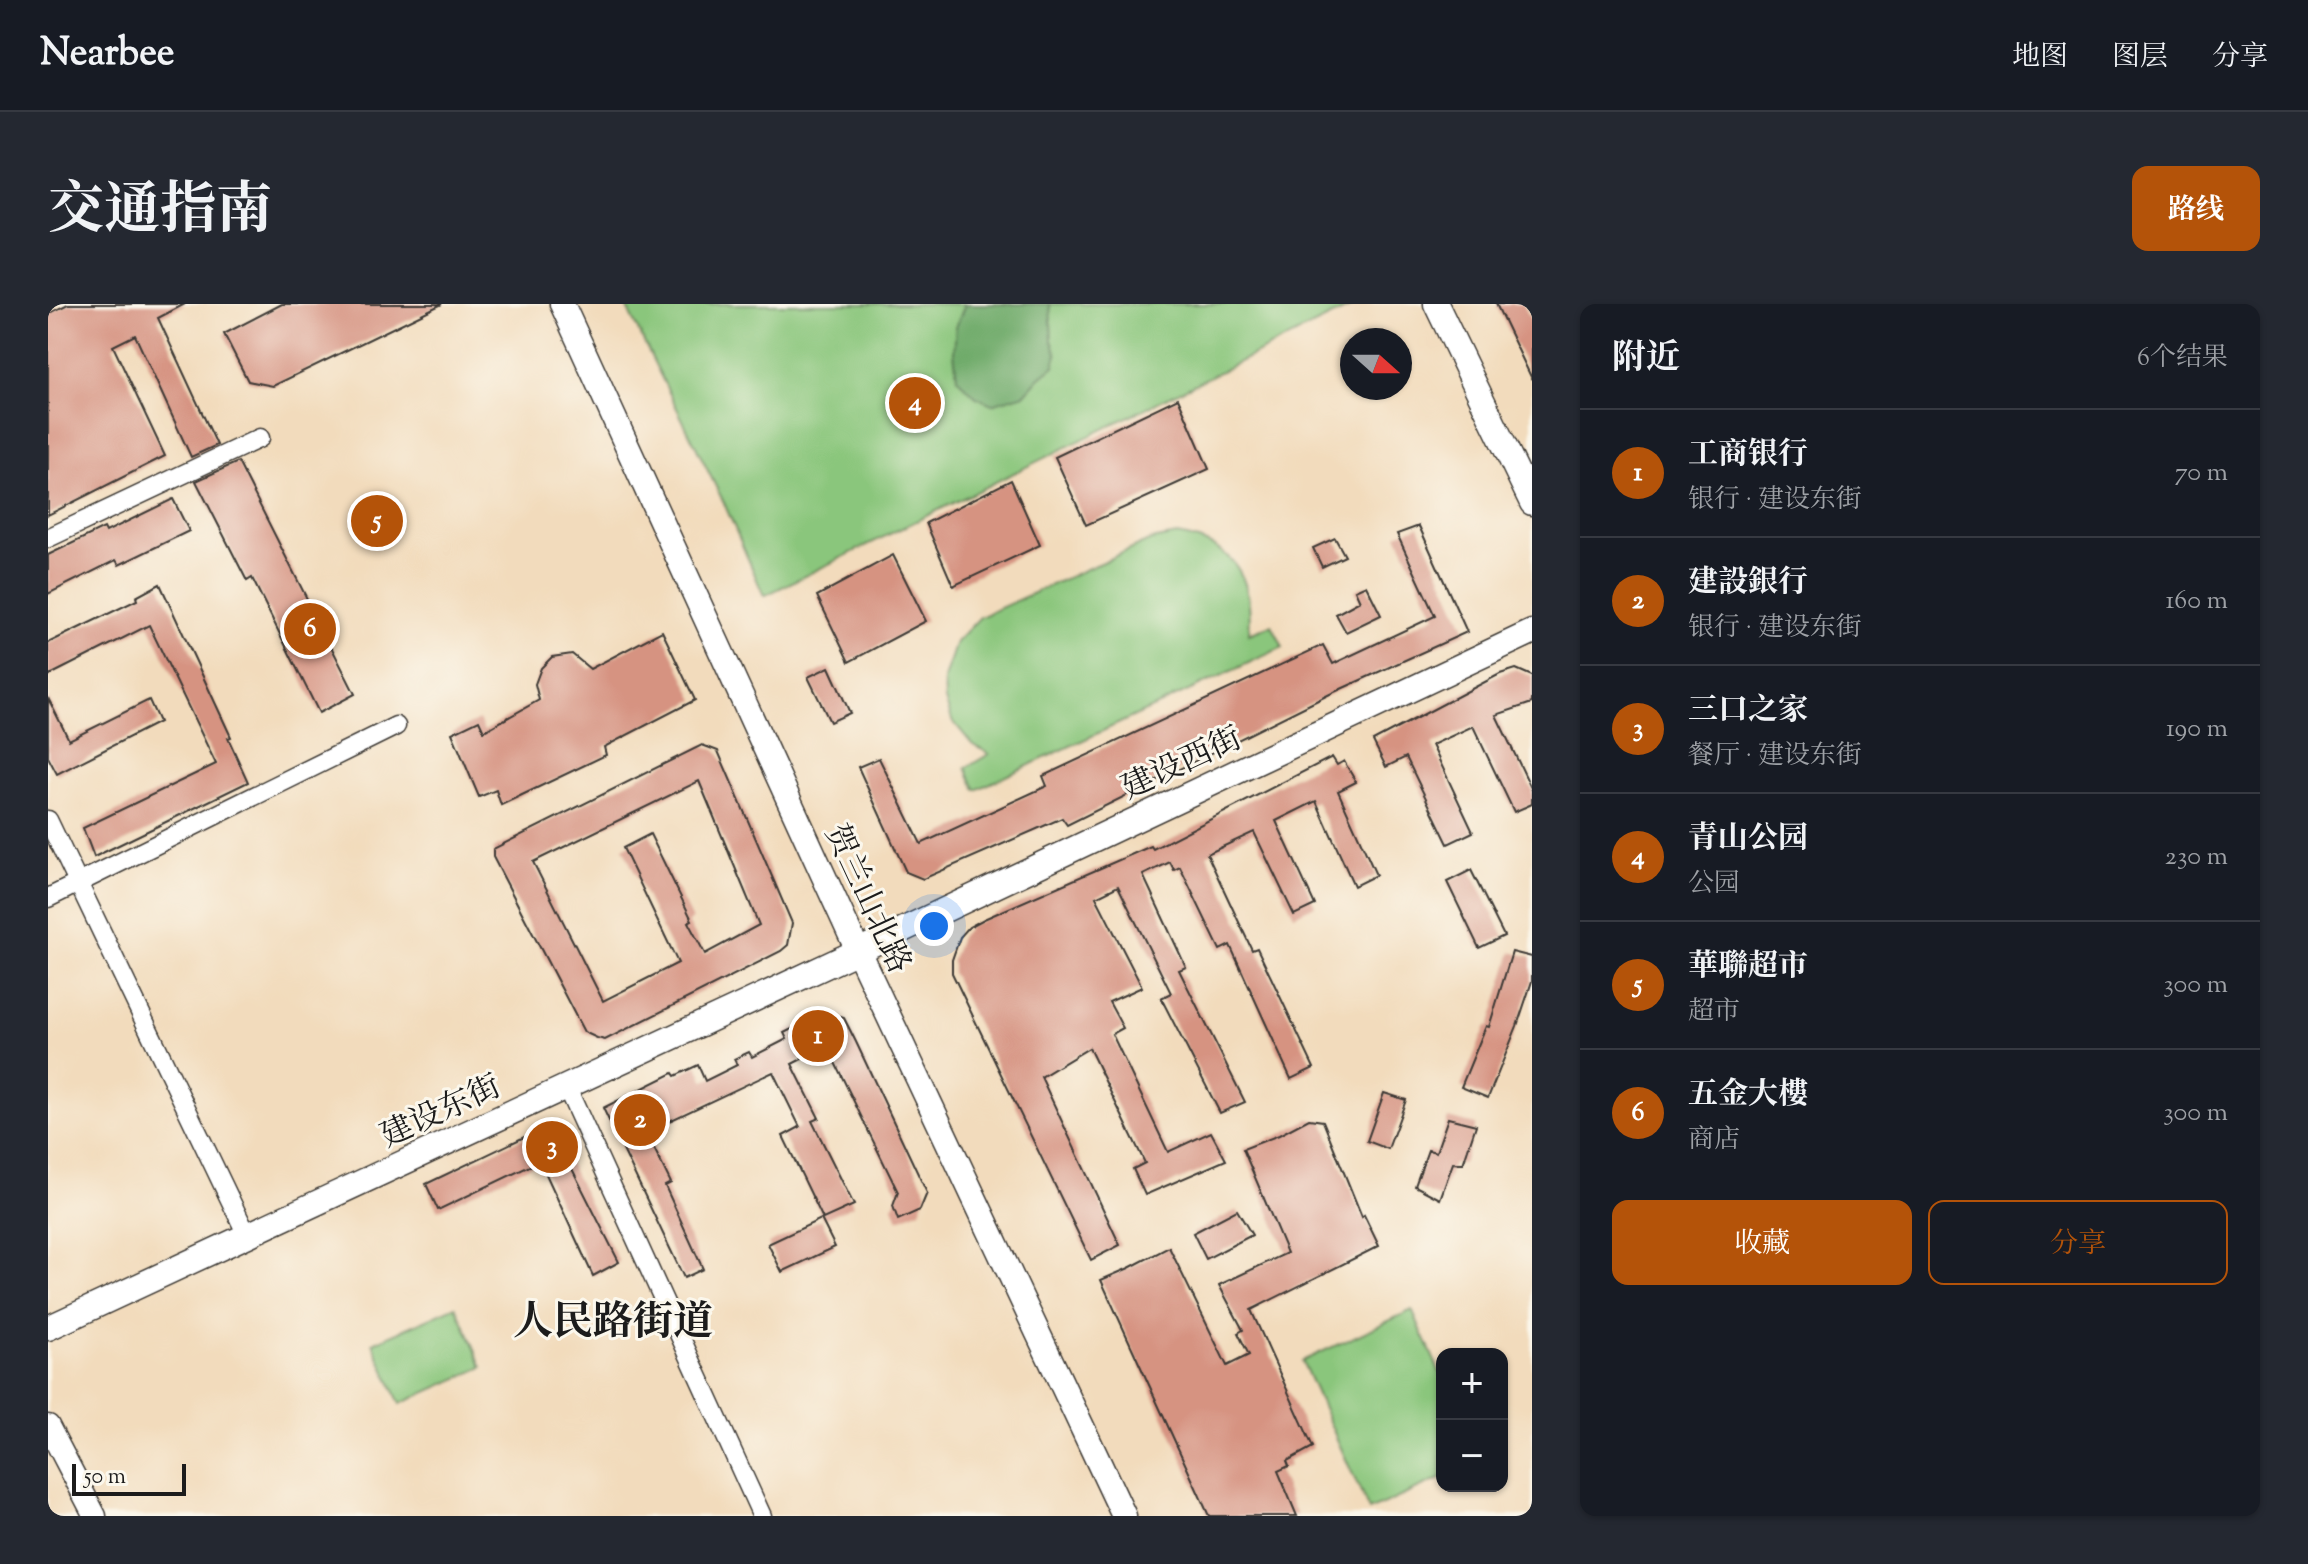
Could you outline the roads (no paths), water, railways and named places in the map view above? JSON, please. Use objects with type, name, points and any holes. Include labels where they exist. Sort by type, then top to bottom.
[{"type":"main road","name":"贺兰山北路","points":[[562,304],[858,951],[1124,1516]]},
{"type":"main road","points":[[1436,304],[1532,503]]},
{"type":"main road","name":"建设西街","points":[[858,951],[1532,632]]},
{"type":"main road","name":"建设东街","points":[[48,1328],[858,951]]},
{"type":"street","points":[[48,538],[260,438]]},
{"type":"street","points":[[48,898],[396,726]]},
{"type":"street","points":[[48,820],[247,1235]]},
{"type":"street","points":[[566,1086],[762,1516]]},
{"type":"street","points":[[48,1426],[95,1516]]},
{"type":"place","name":"青山公园","points":[[915,403]]},
{"type":"place","name":"華聯超市","points":[[377,521]]},
{"type":"place","name":"五金大樓","points":[[310,629]]},
{"type":"place","name":"工商银行","points":[[818,1036]]},
{"type":"place","name":"建設銀行","points":[[640,1120]]},
{"type":"place","name":"三口之家","points":[[552,1147]]},
{"type":"district","name":"人民路街道","points":[[613,1320]]}]
